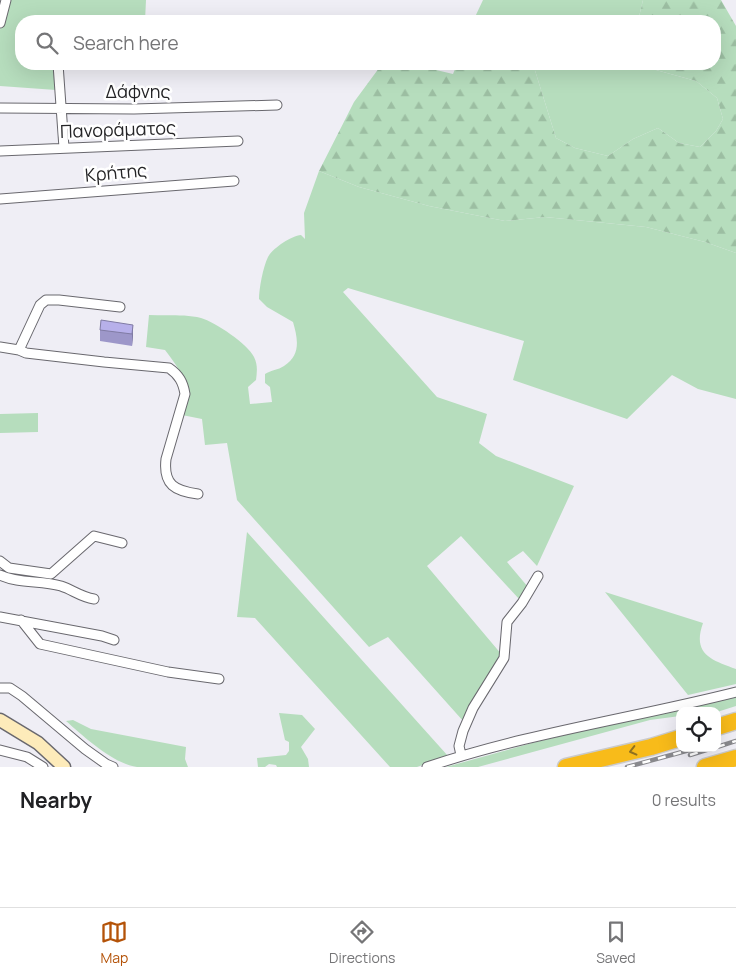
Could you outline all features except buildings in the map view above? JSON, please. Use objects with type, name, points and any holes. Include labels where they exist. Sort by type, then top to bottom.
[{"type":"highway","points":[[721,726],[736,721]]},
{"type":"highway","points":[[566,767],[676,739]]},
{"type":"highway","points":[[711,766],[736,758]]},
{"type":"main road","points":[[0,720],[32,740],[64,767]]},
{"type":"street","points":[[0,23],[6,0]]},
{"type":"street","points":[[58,70],[64,148]]},
{"type":"street","name":"Δάφνης","points":[[0,108],[202,108],[277,105]]},
{"type":"street","name":"Πανοράματος","points":[[0,151],[238,141]]},
{"type":"street","name":"Κρήτης","points":[[0,199],[234,181]]},
{"type":"street","points":[[19,350],[40,305],[46,300],[120,307]]},
{"type":"street","points":[[0,347],[26,353],[169,368],[176,373],[183,384],[185,394],[166,458],[165,470],[175,488],[181,492],[198,494]]},
{"type":"street","points":[[0,561],[9,568],[51,574],[94,536],[122,543]]},
{"type":"street","points":[[0,575],[12,580],[59,586],[85,598],[94,599]]},
{"type":"street","points":[[461,755],[459,746],[461,738],[473,708],[504,658],[507,622],[522,603],[538,576]]},
{"type":"street","points":[[0,617],[102,636],[114,640]]},
{"type":"street","points":[[21,620],[40,644],[168,672],[220,679]]},
{"type":"street","points":[[0,688],[10,688],[22,696],[84,749],[113,767]]},
{"type":"street","points":[[0,692],[10,688]]},
{"type":"street","points":[[427,767],[461,755],[531,736],[736,692]]},
{"type":"street","points":[[0,750],[27,757],[42,767]]},
{"type":"green space","points":[[8,0],[146,0],[145,15],[15,15],[15,70],[55,70],[56,90],[0,86],[0,30]]},
{"type":"green space","points":[[483,0],[643,0],[639,15],[476,15]]},
{"type":"green space","points":[[643,0],[721,0],[736,26],[736,253],[705,242],[646,227],[545,217],[505,221],[429,206],[359,187],[319,171],[354,102],[378,70],[436,70],[453,74],[455,70],[535,70],[556,138],[575,148],[608,156],[633,139],[658,128],[679,143],[700,147],[716,131],[723,119],[717,98],[696,81],[656,70],[721,70],[721,15],[639,15]]},
{"type":"green space","points":[[535,70],[656,70],[696,81],[717,98],[723,119],[716,131],[700,147],[679,143],[658,128],[633,139],[608,156],[575,148],[556,138]]},
{"type":"green space","points":[[319,171],[359,187],[429,206],[505,221],[545,217],[646,227],[705,242],[736,253],[736,399],[698,389],[672,375],[627,419],[513,380],[524,341],[348,288],[343,292],[437,397],[487,414],[479,443],[496,456],[574,486],[537,566],[523,551],[507,562],[528,587],[520,600],[461,536],[427,566],[502,655],[464,722],[388,637],[369,647],[237,500],[227,443],[205,445],[202,419],[182,415],[183,387],[181,374],[177,367],[165,350],[146,347],[149,315],[189,316],[207,320],[238,340],[254,357],[257,374],[256,380],[248,387],[250,404],[272,402],[270,387],[265,383],[265,374],[289,362],[296,352],[297,340],[293,322],[267,307],[259,299],[264,266],[274,250],[287,240],[301,235],[305,239],[304,213]]},
{"type":"green space","points":[[38,413],[38,432],[0,433],[0,414]]},
{"type":"green space","points":[[247,532],[448,756],[417,767],[390,767],[255,618],[237,617]]},
{"type":"green space","points":[[605,592],[703,623],[700,634],[702,649],[712,659],[736,669],[736,684],[688,695]]},
{"type":"green space","points":[[736,694],[736,706],[721,711],[721,707],[682,707]]},
{"type":"green space","points":[[676,708],[676,717],[650,720],[478,767],[446,767],[532,743]]},
{"type":"green space","points":[[279,713],[302,715],[315,729],[301,747],[308,759],[309,767],[277,767],[276,765],[269,764],[265,767],[258,767],[257,758],[286,755],[289,751],[289,742],[285,740]]},
{"type":"green space","points":[[73,720],[91,729],[186,747],[185,759],[188,767],[137,767],[128,765],[100,749],[66,721]]},
{"type":"railway","points":[[721,746],[736,741]]},
{"type":"railway","points":[[627,767],[682,752]]},
{"type":"railway","points":[[690,755],[700,752]]}]
